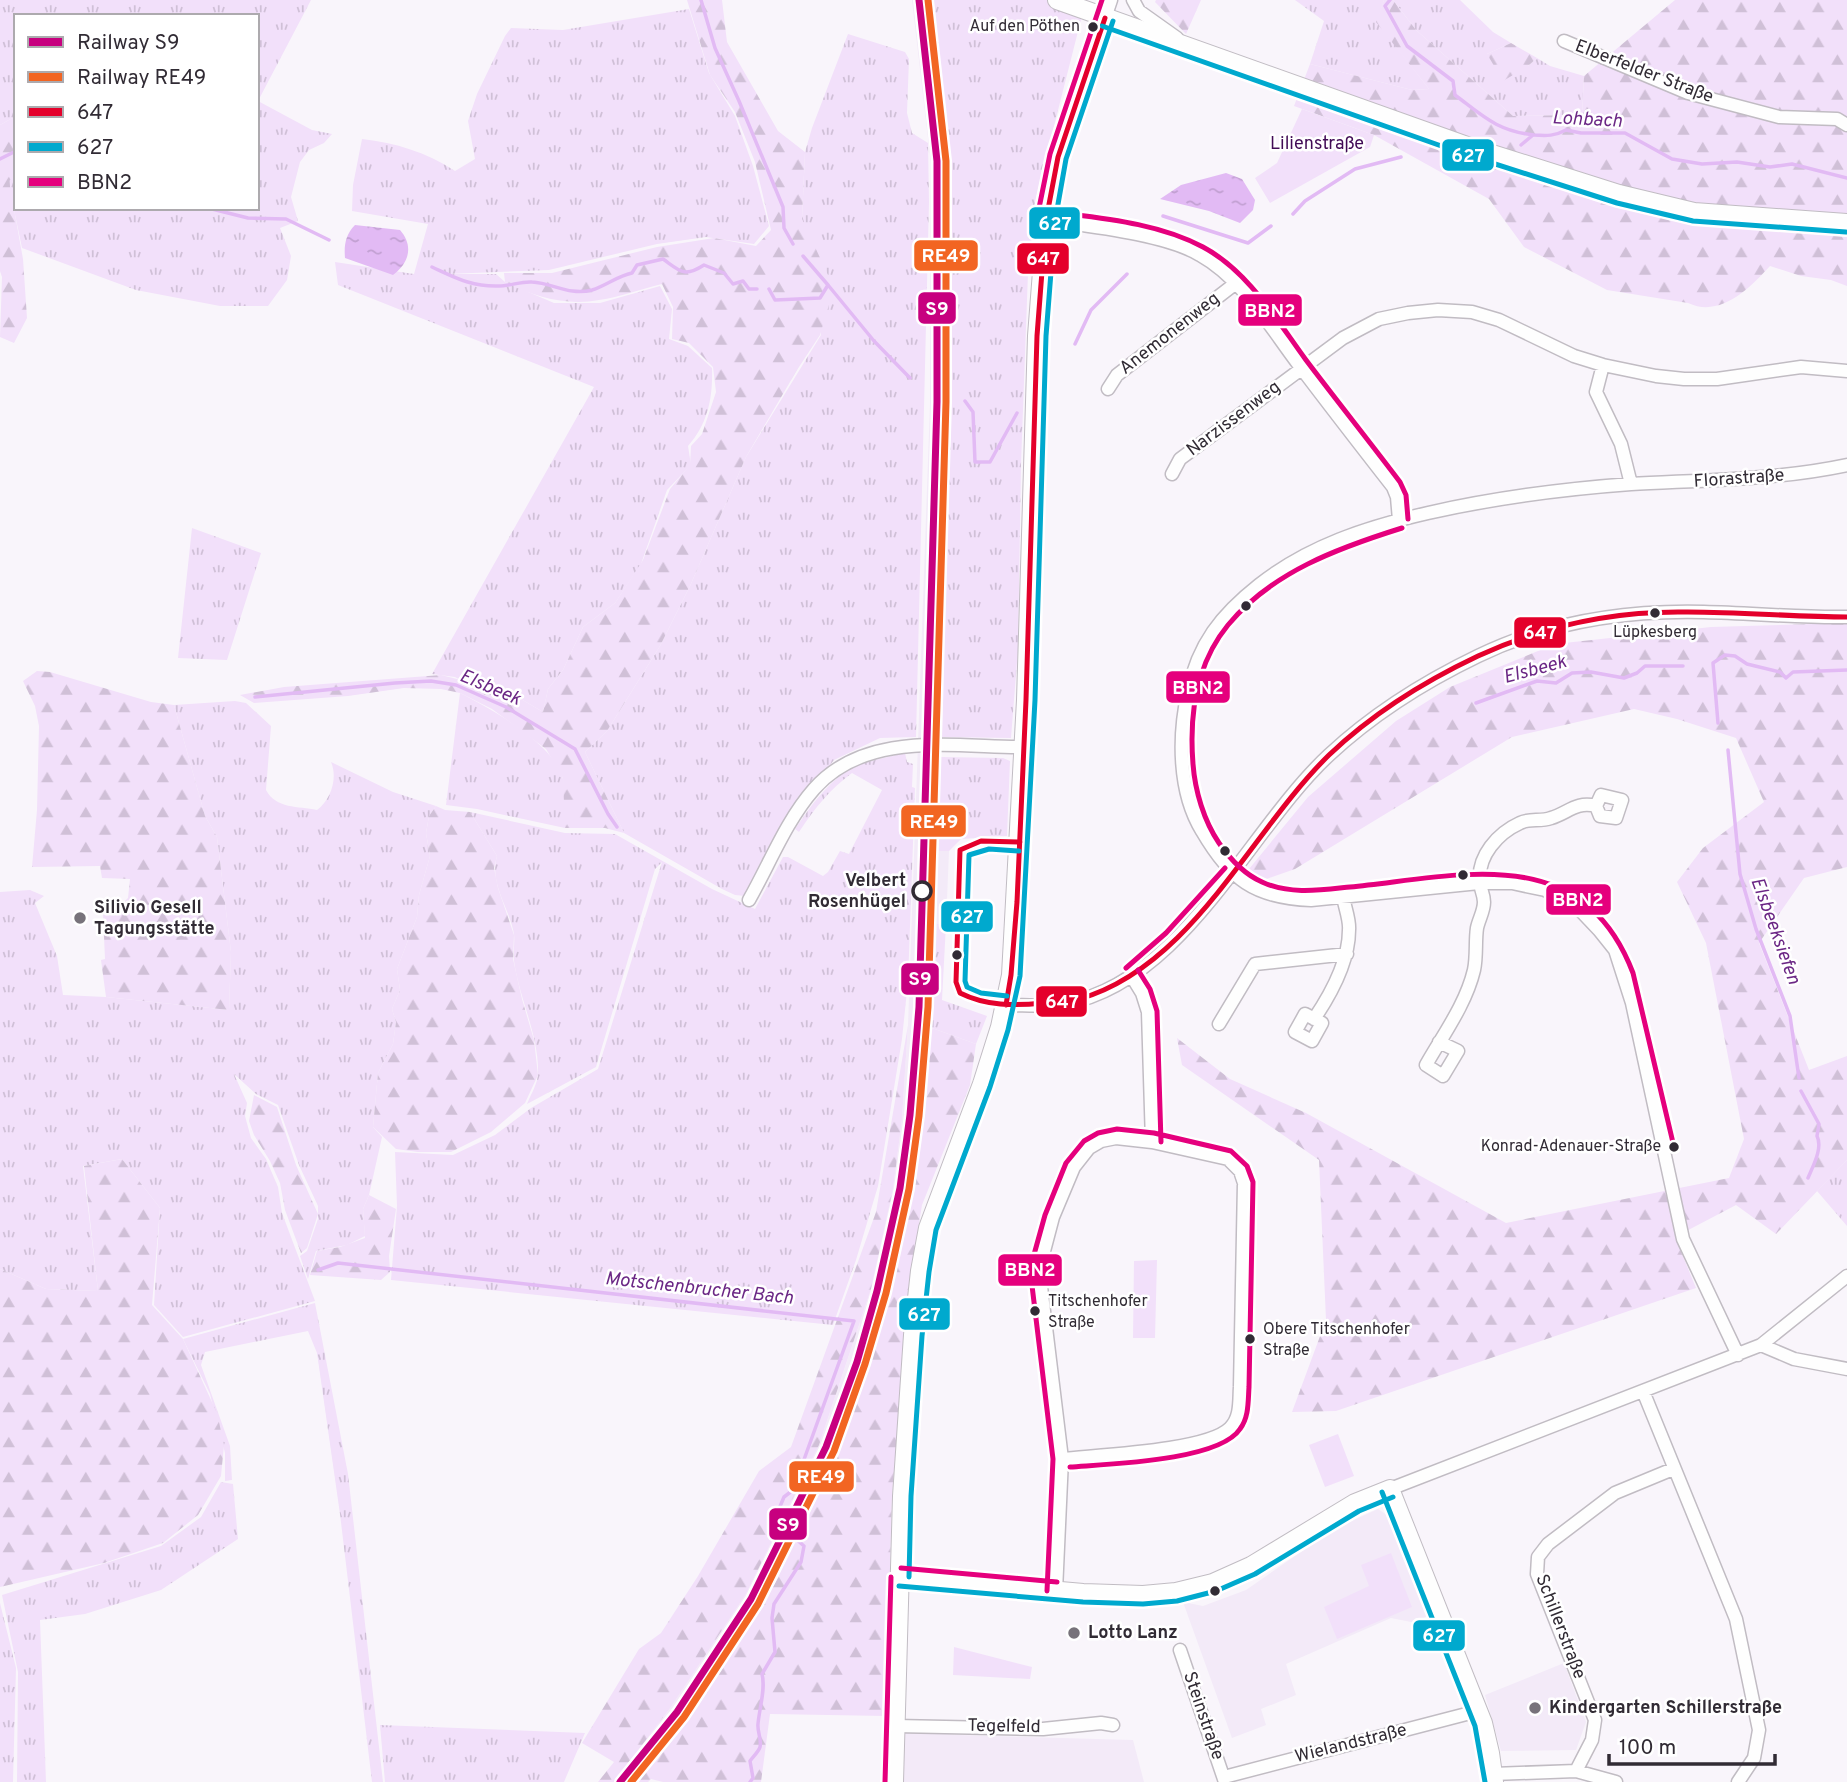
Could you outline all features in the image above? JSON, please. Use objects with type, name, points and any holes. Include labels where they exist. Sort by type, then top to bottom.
[{"type":"street","points":[[1056,0],[1466,146],[1619,194],[1693,212],[1847,223]]},
{"type":"street","points":[[894,1782],[902,1496],[909,1388],[924,1249],[936,1202],[982,1084],[1006,1005],[1011,975],[1017,902],[1038,329],[1045,220],[1058,157],[1111,0]]},
{"type":"street","points":[[1133,0],[1139,11],[1188,47]]},
{"type":"street","name":"Elberfelder Straße","points":[[1564,41],[1688,93],[1779,117],[1837,119],[1847,125]]},
{"type":"street","points":[[1045,220],[1166,241],[1199,254],[1222,269],[1393,487],[1397,497],[1399,520]]},
{"type":"street","name":"Anemonenweg","points":[[1108,389],[1116,374],[1236,284]]},
{"type":"street","name":"Narzissenweg","points":[[1172,474],[1180,459],[1301,368],[1343,338],[1379,319],[1438,310],[1472,312],[1499,320],[1555,348],[1603,365],[1684,379],[1717,379],[1801,368],[1847,371]]},
{"type":"street","points":[[1603,365],[1595,392],[1621,444],[1631,484]]},
{"type":"street","name":"Florastraße","points":[[1232,874],[1199,827],[1187,793],[1182,735],[1190,683],[1209,635],[1241,600],[1300,557],[1331,542],[1399,520],[1526,495],[1631,484],[1698,482],[1810,473],[1847,466]]},
{"type":"street","points":[[1006,1005],[1065,1003],[1098,992],[1131,975],[1188,926],[1328,756],[1409,693],[1492,650],[1552,627],[1633,615],[1703,612],[1847,617]]},
{"type":"street","points":[[749,900],[799,808],[814,788],[833,770],[880,749],[905,746],[1023,747]]},
{"type":"street","points":[[1439,1042],[1468,989],[1474,970],[1477,929],[1484,904],[1484,891],[1479,883],[1486,855],[1501,834],[1522,822],[1550,819],[1585,803],[1595,806]]},
{"type":"street","points":[[1232,874],[1265,894],[1311,900],[1479,883],[1512,883],[1545,890],[1581,911],[1615,950],[1632,1003],[1684,1238],[1738,1354]]},
{"type":"street","points":[[1314,1019],[1324,1004],[1346,954],[1350,929],[1343,897]]},
{"type":"street","points":[[1219,1024],[1255,964],[1346,954]]},
{"type":"street","points":[[1131,975],[1142,993],[1148,1012],[1152,1142]]},
{"type":"street","points":[[1056,1591],[1062,1459],[1039,1270],[1053,1217],[1074,1167],[1089,1148],[1101,1141],[1116,1138],[1152,1142],[1228,1159],[1240,1171],[1244,1182],[1240,1387],[1236,1420],[1221,1435],[1210,1440],[1154,1450],[1062,1459]]},
{"type":"street","points":[[900,1577],[1056,1591],[1143,1595],[1166,1594],[1213,1583],[1261,1562],[1355,1503],[1761,1345],[1847,1276]]},
{"type":"street","points":[[1761,1345],[1794,1359],[1847,1369]]},
{"type":"street","points":[[1643,1391],[1737,1619],[1759,1730],[1754,1758],[1738,1782]]},
{"type":"street","name":"Schillerstraße","points":[[1576,1771],[1592,1740],[1595,1720],[1537,1574],[1538,1557],[1548,1544],[1615,1493],[1673,1469]]},
{"type":"street","points":[[1391,1489],[1478,1710],[1494,1778],[1551,1777],[1576,1771],[1616,1782]]},
{"type":"street","name":"Steinstraße","points":[[1181,1650],[1224,1780]]},
{"type":"street","name":"Wielandstraße","points":[[1224,1780],[1478,1710]]},
{"type":"street","name":"Tegelfeld","points":[[895,1726],[1043,1729],[1101,1723],[1112,1725]]},
{"type":"shaded area","points":[[912,0],[931,0],[950,167],[939,850],[949,851],[946,924],[937,925],[932,1028],[909,1192],[887,1294],[833,1452],[759,1602],[683,1716],[632,1782],[614,1782],[671,1707],[746,1594],[819,1445],[871,1289],[893,1189],[902,1119],[908,1025],[930,404],[931,164]]},
{"type":"shaded area","points":[[1378,1509],[1387,1515],[1427,1616],[1416,1623],[1391,1618],[1286,1664],[1296,1695],[1261,1709],[1266,1725],[1232,1738],[1183,1602],[1203,1606],[1246,1590],[1334,1529]]},
{"type":"shaded area","name":"Kindergarten Schillerstraße","points":[[1564,1663],[1586,1722],[1576,1750],[1501,1751],[1485,1695]]},
{"type":"shaded area","points":[[899,1729],[959,1735],[1133,1740],[1144,1782],[898,1782]]},
{"type":"green space","points":[[0,0],[311,0],[259,99],[259,14],[14,14],[14,117],[0,125]]},
{"type":"green space","points":[[687,0],[722,0],[727,42],[778,131],[805,152],[802,219],[834,288],[820,335],[746,457],[690,586],[660,646],[607,731],[585,752],[624,833],[605,828],[565,828],[563,778],[546,749],[492,709],[460,693],[441,689],[404,688],[348,696],[254,703],[240,695],[284,687],[441,675],[509,692],[543,712],[548,689],[563,670],[583,627],[615,603],[643,560],[670,489],[690,465],[691,446],[702,434],[716,392],[713,367],[689,343],[672,339],[673,307],[662,284],[607,299],[575,302],[550,299],[527,292],[505,282],[504,273],[552,273],[657,247],[714,238],[756,246],[771,230],[755,162],[735,112],[710,75]]},
{"type":"green space","points":[[931,0],[1086,0],[1036,197],[1028,273],[1018,649],[1011,738],[942,737],[950,167]]},
{"type":"green space","points":[[1201,0],[1186,34],[1155,2]]},
{"type":"green space","points":[[1295,0],[1384,0],[1377,22],[1429,89],[1412,90],[1310,64],[1324,21]]},
{"type":"green space","points":[[1384,0],[1393,0],[1416,30],[1513,116],[1582,115],[1584,76],[1675,0],[1847,0],[1847,286],[1770,266],[1753,284],[1733,299],[1711,307],[1607,290],[1524,247],[1489,199],[1374,135],[1294,106],[1310,64],[1412,90],[1429,89],[1376,22]]},
{"type":"green space","points":[[1393,0],[1460,0],[1493,32],[1511,43],[1487,54],[1528,66],[1537,58],[1550,66],[1584,76],[1582,115],[1513,116],[1416,30]]},
{"type":"green space","points":[[689,9],[709,73],[735,116],[753,166],[769,226],[754,244],[706,237],[657,244],[549,270],[447,274],[496,274],[505,282],[554,303],[600,303],[660,286],[672,309],[669,339],[688,346],[712,368],[708,410],[695,438],[688,446],[691,465],[667,490],[641,564],[615,603],[583,627],[563,670],[548,689],[543,712],[509,692],[464,682],[455,677],[432,674],[594,387],[338,285],[335,262],[414,274],[428,224],[352,211],[353,185],[362,139],[410,149],[455,171],[475,159],[468,121],[477,94],[511,28],[563,30]]},
{"type":"green space","points":[[848,34],[905,52],[909,59],[907,113],[912,133],[928,143],[929,202],[916,737],[880,738],[834,760],[788,818],[745,896],[735,895],[624,833],[585,752],[607,731],[660,646],[690,586],[746,457],[821,335],[802,219],[805,152]]},
{"type":"green space","points":[[1511,43],[1537,58],[1503,81],[1487,54]]},
{"type":"green space","points":[[259,102],[312,130],[332,134],[324,143],[309,150],[300,162],[291,197],[298,221],[280,228],[291,256],[287,280],[268,306],[220,306],[136,290],[22,248],[14,210],[259,210]]},
{"type":"green space","name":"Lilienstraße","points":[[1302,109],[1374,135],[1370,147],[1270,203],[1255,178],[1277,163]]},
{"type":"green space","points":[[14,117],[14,176],[9,181],[23,259],[27,318],[14,343],[0,337],[0,125]]},
{"type":"green space","points":[[14,176],[14,210],[8,181]]},
{"type":"green space","points":[[192,528],[261,553],[227,660],[178,658]]},
{"type":"green space","points":[[1847,623],[1847,867],[1804,878],[1759,943],[1809,1070],[1847,1056],[1847,1160],[1776,1234],[1736,1205],[1675,1237],[1696,1288],[1336,1411],[1292,1412],[1326,1320],[1319,1160],[1182,1065],[1177,1038],[1230,1079],[1306,1113],[1506,1223],[1729,1178],[1744,1139],[1706,943],[1677,882],[1703,848],[1764,802],[1736,738],[1677,719],[1634,709],[1512,737],[1295,869],[1261,881],[1249,869],[1308,797],[1396,721],[1450,687],[1555,644],[1711,627]]},
{"type":"green space","points":[[37,671],[50,672],[151,702],[174,705],[205,816],[217,837],[231,952],[229,1010],[106,997],[101,960],[105,959],[103,914],[112,914],[128,898],[130,879],[102,878],[100,866],[32,867],[37,810],[39,726],[35,706],[23,681]]},
{"type":"green space","points":[[460,693],[520,729],[548,753],[558,766],[563,779],[565,828],[446,805]]},
{"type":"green space","points":[[235,701],[246,703],[271,726],[266,790],[276,801],[288,806],[317,810],[326,801],[332,788],[334,775],[331,762],[393,792],[436,806],[429,816],[426,833],[430,856],[419,895],[417,917],[397,969],[400,990],[392,1009],[396,1022],[393,1044],[378,1073],[373,1127],[382,1137],[369,1195],[363,1209],[365,1236],[347,1245],[316,1251],[308,1279],[300,1256],[307,1251],[318,1219],[318,1206],[299,1165],[278,1105],[256,1094],[234,1074],[247,1103],[245,1116],[251,1138],[266,1159],[278,1187],[282,1213],[315,1301],[183,1337],[154,1305],[160,1208],[122,1159],[83,1166],[98,1291],[46,1289],[0,1269],[0,892],[30,890],[44,896],[35,903],[57,956],[63,995],[229,1010],[231,952],[217,837],[205,816],[174,705]]},
{"type":"green space","points":[[905,753],[907,762],[913,764],[912,787],[915,788],[908,981],[902,1039],[878,1186],[833,1325],[391,1280],[397,1206],[395,1152],[453,1155],[495,1135],[531,1108],[598,1069],[662,862],[655,869],[596,1067],[527,1104],[537,1081],[537,1059],[517,975],[514,934],[498,886],[495,866],[497,856],[470,812],[565,833],[615,834],[712,889],[755,909],[783,857],[788,857],[823,876],[840,851],[849,854],[882,790],[852,773],[823,800],[799,832],[795,829],[829,785],[856,766]]},
{"type":"green space","points":[[940,757],[1003,758],[1010,761],[1007,836],[961,839],[949,851],[939,851]]},
{"type":"green space","points":[[436,806],[445,810],[470,812],[497,856],[494,868],[514,935],[513,959],[534,1040],[538,1075],[525,1103],[491,1132],[451,1152],[418,1152],[396,1149],[373,1127],[378,1073],[393,1044],[396,1022],[392,1009],[400,990],[397,969],[417,917],[419,895],[430,856],[426,833],[429,816]]},
{"type":"green space","points":[[937,924],[946,924],[942,1000],[987,1016],[976,1044],[932,1028]]},
{"type":"green space","points":[[908,1025],[902,1119],[893,1189],[871,1289],[819,1445],[746,1594],[671,1707],[614,1782],[598,1782],[614,1762],[582,1743],[639,1649],[661,1633],[698,1576],[759,1471],[791,1447],[876,1212]]},
{"type":"green space","points":[[932,1028],[976,1044],[970,1085],[922,1205],[909,1286],[892,1494],[886,1716],[770,1714],[761,1782],[663,1782],[651,1779],[648,1782],[632,1782],[683,1716],[759,1602],[833,1452],[887,1294],[909,1192]]},
{"type":"green space","points":[[254,1095],[277,1107],[296,1165],[318,1214],[307,1248],[301,1253],[285,1210],[280,1183],[249,1121]]},
{"type":"green space","points":[[122,1159],[160,1208],[152,1305],[183,1339],[217,1413],[224,1445],[221,1476],[198,1515],[163,1543],[104,1563],[0,1587],[0,1269],[46,1289],[98,1291],[84,1166]]},
{"type":"green space","points":[[1847,1160],[1847,1226],[1817,1191]]},
{"type":"green space","points":[[369,1195],[396,1209],[389,1256],[390,1272],[381,1280],[310,1275],[317,1251],[340,1247],[365,1238],[363,1209]]},
{"type":"green space","points":[[1157,1260],[1155,1338],[1133,1338],[1134,1261]]},
{"type":"green space","points":[[315,1303],[348,1474],[383,1782],[372,1782],[340,1514],[317,1353],[308,1331],[205,1352],[201,1365],[230,1446],[232,1480],[225,1481],[225,1453],[210,1394],[183,1339]]},
{"type":"green space","points":[[1338,1434],[1354,1476],[1325,1487],[1309,1445]]},
{"type":"green space","points":[[221,1482],[233,1484],[238,1539],[161,1590],[85,1614],[40,1620],[46,1782],[17,1782],[18,1672],[2,1595],[161,1546],[201,1517]]},
{"type":"green space","points":[[1391,1553],[1412,1607],[1337,1639],[1324,1607],[1369,1586],[1361,1565]]},
{"type":"green space","points":[[0,1603],[16,1668],[13,1782],[0,1782]]},
{"type":"green space","points":[[954,1647],[1032,1667],[1030,1679],[953,1675]]},
{"type":"green space","points":[[380,1725],[585,1733],[564,1782],[385,1782]]},
{"type":"water","points":[[1226,173],[1242,179],[1255,200],[1253,210],[1240,223],[1209,211],[1160,199],[1181,185]]},
{"type":"water","points":[[355,225],[400,230],[407,242],[408,254],[403,265],[393,275],[345,258],[346,241]]},
{"type":"waterway","points":[[701,0],[715,48],[783,207],[784,228],[793,244]]},
{"type":"waterway","name":"Lohbach","points":[[1390,0],[1385,6],[1407,46],[1453,81],[1455,95],[1483,116],[1510,130],[1534,135],[1566,130],[1581,133],[1625,133],[1672,159],[1702,164],[1737,162],[1770,167],[1792,164],[1847,178]]},
{"type":"waterway","points":[[1521,145],[1533,135]]},
{"type":"waterway","points":[[0,159],[14,152]]},
{"type":"waterway","points":[[1293,214],[1305,201],[1355,169],[1401,157]]},
{"type":"waterway","points":[[216,210],[248,218],[286,219],[329,240]]},
{"type":"waterway","points":[[1163,216],[1248,243],[1271,226]]},
{"type":"waterway","points":[[803,256],[828,285]]},
{"type":"waterway","points":[[432,267],[464,281],[481,285],[503,286],[532,282],[584,291],[632,273],[637,265],[663,259],[687,272],[704,265],[724,273],[733,284],[743,281],[749,289],[757,289]]},
{"type":"waterway","points":[[1075,344],[1091,310],[1127,274]]},
{"type":"waterway","points":[[769,289],[775,300],[820,298],[828,285],[874,341],[910,378]]},
{"type":"waterway","points":[[965,401],[973,412],[975,462],[990,462],[1017,413]]},
{"type":"waterway","name":"Elsbeek","points":[[1718,723],[1713,663],[1725,655],[1735,656],[1747,664],[1780,672],[1786,678],[1793,672],[1847,670]]},
{"type":"waterway","name":"Elsbeek","points":[[1476,703],[1537,681],[1556,683],[1572,673],[1591,672],[1624,678],[1637,673],[1645,666],[1683,666]]},
{"type":"waterway","name":"Elsbeek","points":[[255,697],[395,683],[431,681],[456,685],[506,707],[575,749],[617,827]]},
{"type":"waterway","name":"Elsbeeksiefen","points":[[1728,750],[1740,874],[1756,929],[1790,1016],[1799,1078]]},
{"type":"waterway","name":"Elsbeeksiefen","points":[[1801,1091],[1819,1124],[1818,1151],[1808,1178]]},
{"type":"waterway","name":"Motschenbrucher Bach","points":[[318,1270],[338,1263],[854,1321],[793,1490],[784,1497],[771,1528]]},
{"type":"waterway","name":"Motschenbrucher Bach","points":[[750,1782],[753,1778],[750,1761],[760,1744],[758,1727],[763,1692],[762,1674],[775,1652],[772,1618],[774,1604],[801,1562],[804,1546],[796,1539]]},
{"type":"rail line","name":"S9","points":[[620,1782],[677,1712],[751,1599],[826,1447],[857,1362],[877,1291],[900,1188],[910,1115],[919,1007],[937,402],[937,161],[919,0]]},
{"type":"rail line","name":"RE49","points":[[631,1782],[684,1717],[758,1604],[834,1451],[865,1364],[886,1293],[909,1189],[919,1116],[928,1007],[946,402],[946,161],[928,0]]},
{"type":"transit line","name":"BBN2","points":[[1037,218],[1050,154],[1102,0]]},
{"type":"transit line","name":"647","points":[[1006,1005],[1017,902],[1037,336],[1046,220],[1058,157],[1105,18]]},
{"type":"transit line","name":"627","points":[[909,1577],[911,1496],[922,1336],[936,1230],[990,1087],[1008,1030],[1020,976],[1035,700],[1046,336],[1055,221],[1066,159],[1113,21]]},
{"type":"transit line","name":"627","points":[[1102,26],[1464,154],[1617,203],[1693,221],[1846,232]]},
{"type":"transit line","name":"BBN2","points":[[1047,211],[1126,222],[1166,232],[1203,247],[1234,269],[1260,297],[1400,482],[1406,495],[1408,519]]},
{"type":"transit line","name":"BBN2","points":[[1402,528],[1354,544],[1286,576],[1245,606],[1217,640],[1208,656],[1197,690],[1192,727],[1196,785],[1209,825],[1223,849],[1243,870],[1255,879],[1283,889],[1317,890],[1475,874],[1514,876],[1550,884],[1583,902],[1611,931],[1633,973],[1674,1147]]},
{"type":"transit line","name":"647","points":[[1020,842],[981,841],[960,850],[956,982],[960,993],[990,1003],[1011,1005],[1079,999],[1119,982],[1155,958],[1187,928],[1217,894],[1300,786],[1346,740],[1381,712],[1478,656],[1551,629],[1626,615],[1699,612],[1847,617]]},
{"type":"transit line","name":"627","points":[[1007,996],[981,993],[967,987],[965,981],[969,855],[989,849],[1019,851]]},
{"type":"transit line","name":"BBN2","points":[[1126,968],[1166,933],[1225,868]]},
{"type":"transit line","name":"BBN2","points":[[1138,970],[1150,989],[1157,1011],[1161,1142]]},
{"type":"transit line","name":"BBN2","points":[[1047,1591],[1053,1459],[1030,1269],[1045,1215],[1066,1163],[1084,1141],[1098,1133],[1117,1129],[1154,1133],[1231,1151],[1247,1166],[1253,1182],[1249,1387],[1243,1424],[1228,1440],[1187,1454],[1135,1462],[1070,1467]]},
{"type":"transit line","name":"627","points":[[1382,1492],[1475,1726],[1485,1782]]},
{"type":"transit line","name":"627","points":[[899,1586],[1083,1602],[1143,1604],[1177,1601],[1216,1591],[1255,1574],[1359,1511],[1393,1497]]},
{"type":"transit line","name":"BBN2","points":[[901,1568],[1057,1582]]},
{"type":"transit line","name":"BBN2","points":[[885,1782],[891,1577]]},
{"type":"place","name":"Auf den Pöthen","points":[[1093,27]]},
{"type":"place","name":"Lüpkesberg","points":[[1655,613]]},
{"type":"place","name":"Velbert Rosenhügel","points":[[922,891]]},
{"type":"place","name":"Silivio Gesell Tagungsstätte","points":[[80,918]]},
{"type":"place","name":"Konrad-Adenauer-Straße","points":[[1674,1147]]},
{"type":"place","name":"Titschenhofer Straße","points":[[1035,1311]]},
{"type":"place","name":"Obere Titschenhofer Straße","points":[[1250,1339]]},
{"type":"place","name":"Lotto Lanz","points":[[1074,1633]]},
{"type":"place","name":"Kindergarten Schillerstraße","points":[[1535,1708]]}]
